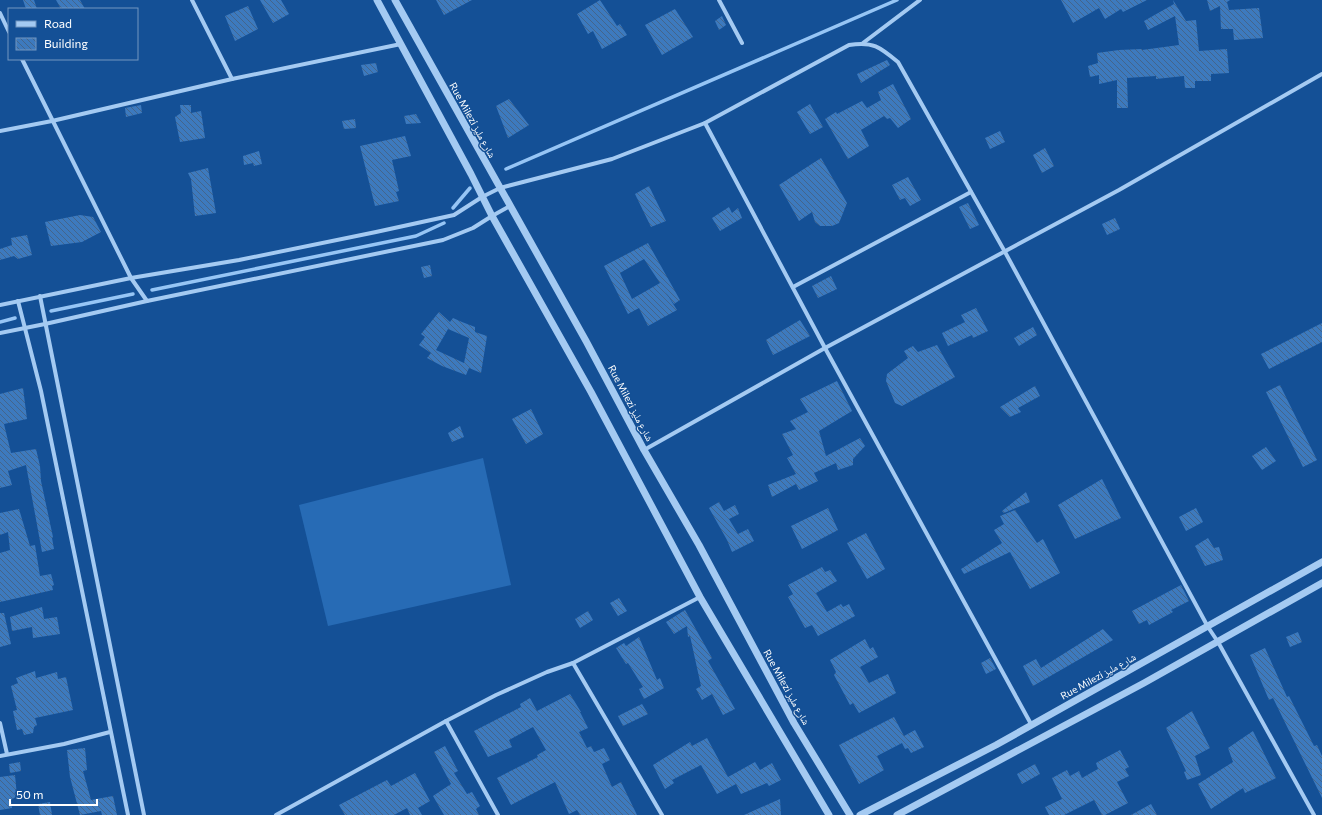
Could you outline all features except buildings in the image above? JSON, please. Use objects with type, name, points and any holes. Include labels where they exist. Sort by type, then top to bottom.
[{"type":"street","points":[[192,0],[232,79]]},
{"type":"street","points":[[377,0],[471,174],[492,216],[591,392],[700,598],[829,815]]},
{"type":"street","name":"Rue Milezi شارع مليز","points":[[396,0],[586,341],[644,450],[699,545],[794,723],[850,815]]},
{"type":"street","points":[[719,0],[742,43]]},
{"type":"street","points":[[863,43],[920,0]]},
{"type":"street","points":[[0,13],[8,30]]},
{"type":"street","points":[[0,305],[131,278],[239,260],[454,215],[482,197],[500,188],[612,159],[705,123],[849,45],[863,43],[881,48],[898,62],[1005,252],[1208,627],[1218,642],[1314,815]]},
{"type":"street","points":[[0,131],[52,121],[232,79],[401,44]]},
{"type":"street","points":[[22,60],[131,278],[146,301]]},
{"type":"street","points":[[644,450],[825,348],[1125,186],[1322,74]]},
{"type":"street","points":[[705,123],[825,348],[1031,724]]},
{"type":"street","points":[[793,287],[971,192]]},
{"type":"street","points":[[0,333],[24,329],[146,301],[443,240],[473,228],[510,206]]},
{"type":"street","points":[[40,296],[144,815]]},
{"type":"street","points":[[18,301],[40,391],[128,815]]},
{"type":"street","name":"Rue Milezi شارع مليز","points":[[860,815],[982,752],[1322,562]]},
{"type":"street","points":[[897,815],[1144,683],[1322,583]]},
{"type":"street","points":[[276,815],[496,695],[540,675],[574,663],[700,598]]},
{"type":"street","points":[[574,663],[662,815]]},
{"type":"street","points":[[446,721],[498,815]]},
{"type":"street","points":[[0,723],[7,754]]},
{"type":"street","points":[[0,756],[64,744],[110,732]]},
{"type":"shaded area","points":[[483,458],[511,585],[328,626],[299,505]]},
{"type":"waterway","points":[[506,169],[897,0]]},
{"type":"waterway","points":[[453,208],[470,188]]},
{"type":"waterway","points":[[152,290],[416,236],[444,223]]},
{"type":"waterway","points":[[51,311],[133,294]]},
{"type":"waterway","points":[[0,322],[15,318]]}]
